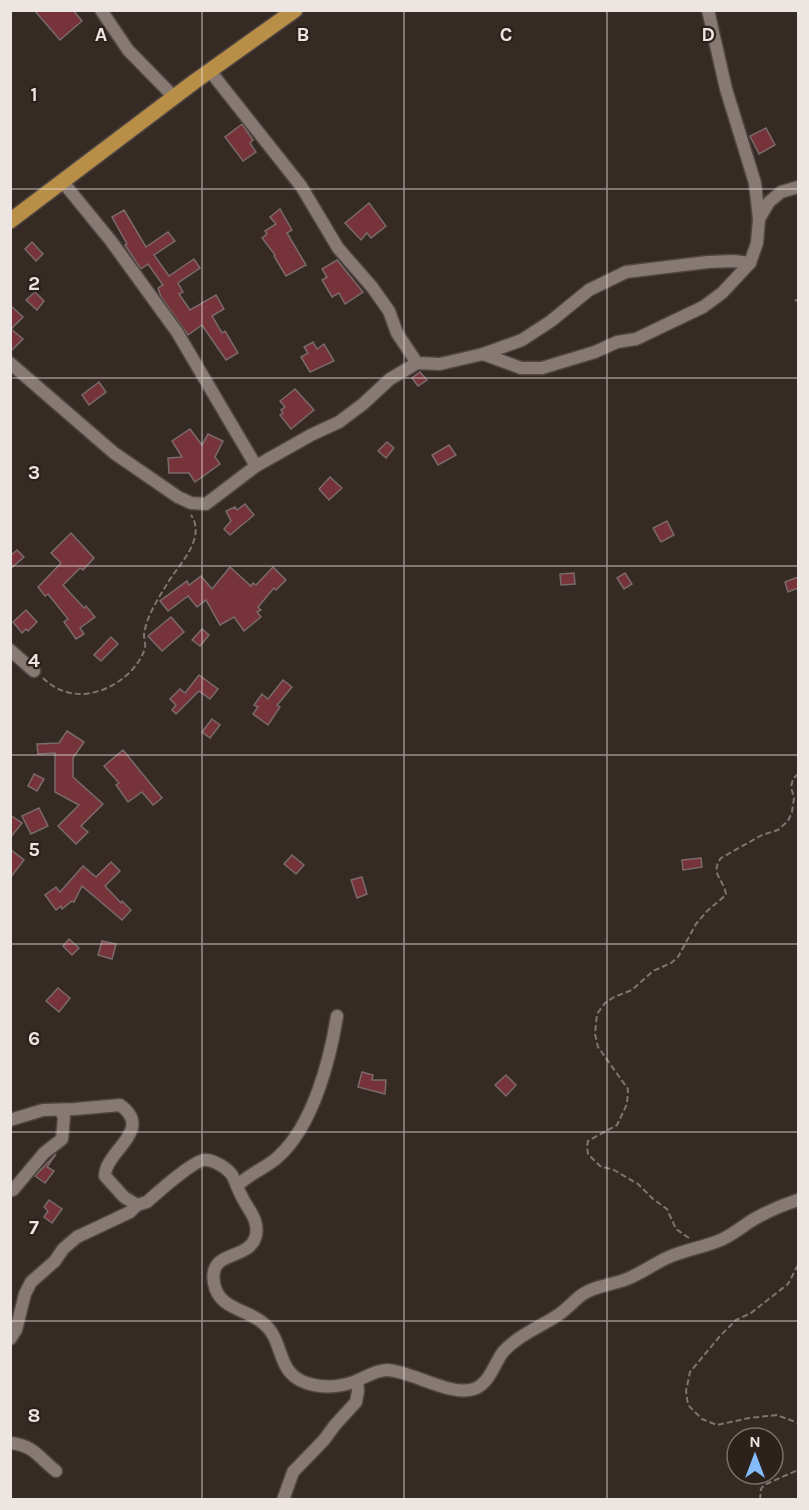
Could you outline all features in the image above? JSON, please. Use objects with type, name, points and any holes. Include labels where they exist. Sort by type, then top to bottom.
[{"type":"main road","points":[[10,221],[174,96],[295,10]]},
{"type":"street","points":[[101,10],[128,50],[174,96]]},
{"type":"street","points":[[483,354],[521,368],[542,368],[595,352],[617,342],[636,339],[703,307],[722,293],[750,263],[757,243],[759,219],[755,183],[726,89],[708,10]]},
{"type":"street","points":[[210,71],[301,186],[338,248],[372,287],[389,311],[397,333],[417,363]]},
{"type":"street","points":[[62,182],[111,241],[177,332],[256,466]]},
{"type":"street","points":[[759,219],[769,202],[781,192],[798,187]]},
{"type":"street","points":[[10,363],[114,453],[178,496],[191,503],[206,504],[256,466],[339,422],[390,379],[417,363],[440,364],[483,354],[522,340],[551,321],[589,290],[626,272],[708,262],[750,263]]},
{"type":"street","points":[[10,650],[33,671]]},
{"type":"street","points":[[237,1186],[247,1176],[281,1155],[302,1126],[319,1091],[332,1049],[337,1016]]},
{"type":"street","points":[[10,1120],[43,1110],[114,1104],[124,1108],[132,1120],[130,1132],[108,1163],[105,1173],[108,1182],[137,1205]]},
{"type":"street","points":[[13,1190],[44,1153],[62,1139],[64,1117],[60,1110]]},
{"type":"street","points":[[10,1339],[16,1330],[25,1294],[32,1282],[76,1237],[147,1202],[187,1169],[204,1160],[223,1167],[231,1175],[255,1219],[256,1236],[253,1244],[248,1249],[219,1262],[215,1267],[214,1285],[220,1299],[263,1322],[272,1333],[283,1362],[294,1377],[313,1385],[346,1385],[382,1370],[391,1370],[441,1385],[460,1389],[475,1388],[488,1379],[503,1353],[512,1344],[563,1312],[588,1291],[630,1278],[670,1256],[725,1238],[775,1208],[798,1200]]},
{"type":"street","points":[[283,1500],[293,1472],[356,1402],[357,1381]]},
{"type":"street","points":[[10,1443],[33,1449],[56,1471]]},
{"type":"path","points":[[33,671],[67,693],[84,694],[100,692],[127,675],[145,648],[144,634],[154,606],[176,569],[192,548],[194,541],[194,519],[178,496]]},
{"type":"path","points":[[696,1247],[688,1237],[676,1229],[667,1209],[638,1184],[614,1170],[600,1166],[588,1154],[588,1141],[617,1125],[627,1104],[628,1089],[598,1047],[595,1034],[597,1014],[605,1003],[632,990],[653,971],[671,963],[678,957],[696,924],[726,895],[716,875],[717,863],[721,858],[762,835],[778,830],[788,820],[792,812],[793,779],[798,774]]},
{"type":"path","points":[[798,1265],[788,1284],[751,1313],[736,1320],[720,1336],[690,1372],[686,1391],[688,1405],[702,1419],[717,1425],[777,1415],[798,1423]]},
{"type":"path","points":[[760,1500],[761,1489],[764,1485],[798,1470]]},
{"type":"building","points":[[34,10],[73,10],[82,21],[60,40]]},
{"type":"building","points":[[242,124],[253,140],[250,143],[256,152],[243,161],[225,137]]},
{"type":"building","points":[[766,128],[775,145],[759,154],[750,136]]},
{"type":"building","points":[[369,203],[386,226],[371,238],[367,233],[361,240],[345,223]]},
{"type":"building","points":[[280,209],[292,230],[287,233],[306,265],[286,276],[275,255],[262,238],[267,234],[265,231],[276,224],[270,217]]},
{"type":"building","points":[[124,210],[146,247],[168,232],[175,241],[154,255],[169,276],[194,259],[200,268],[178,283],[183,292],[179,294],[190,310],[216,295],[224,309],[212,316],[222,333],[225,331],[238,353],[226,360],[202,325],[188,335],[161,297],[158,288],[163,285],[148,264],[141,269],[125,245],[127,244],[112,217]]},
{"type":"building","points":[[32,242],[43,254],[36,261],[25,249]]},
{"type":"building","points":[[337,260],[363,292],[345,304],[339,293],[332,297],[322,280],[327,277],[322,269]]},
{"type":"building","points":[[35,292],[44,301],[37,310],[26,300]]},
{"type":"building","points":[[10,305],[23,317],[11,329],[23,339],[10,352]]},
{"type":"building","points":[[313,342],[317,349],[324,344],[334,361],[310,372],[301,357],[308,353],[304,347]]},
{"type":"building","points":[[420,372],[427,380],[418,386],[412,378]]},
{"type":"building","points":[[99,382],[106,392],[89,405],[82,395]]},
{"type":"building","points":[[295,389],[314,410],[291,429],[280,415],[283,413],[281,410],[285,407],[280,401]]},
{"type":"building","points":[[190,429],[202,445],[208,434],[223,441],[215,457],[220,464],[195,482],[189,473],[169,473],[168,458],[182,457],[172,441]]},
{"type":"building","points":[[387,442],[394,448],[386,458],[378,451]]},
{"type":"building","points":[[449,445],[456,455],[438,465],[432,455]]},
{"type":"building","points":[[330,477],[342,488],[329,500],[319,489]]},
{"type":"building","points":[[245,504],[254,515],[230,535],[224,529],[231,521],[226,511],[235,507],[237,510]]},
{"type":"building","points":[[667,521],[674,535],[661,542],[653,528]]},
{"type":"building","points":[[71,533],[94,558],[83,570],[80,568],[63,585],[95,617],[80,628],[84,634],[76,639],[64,622],[68,619],[48,594],[45,596],[38,587],[61,563],[51,553]]},
{"type":"building","points":[[17,550],[24,557],[10,569],[10,556]]},
{"type":"building","points":[[230,567],[251,586],[253,583],[256,585],[273,567],[286,580],[276,590],[274,588],[258,607],[261,610],[257,612],[261,617],[244,631],[234,617],[220,625],[206,600],[197,607],[188,596],[168,611],[160,601],[187,581],[189,585],[201,576],[212,589]]},
{"type":"building","points":[[574,573],[575,584],[561,585],[560,574]]},
{"type":"building","points":[[625,573],[632,584],[624,589],[617,578]]},
{"type":"building","points":[[798,577],[798,588],[788,592],[785,582]]},
{"type":"building","points":[[26,610],[37,622],[28,631],[26,629],[22,633],[13,622]]},
{"type":"building","points":[[171,617],[184,632],[162,651],[148,636]]},
{"type":"building","points":[[202,629],[209,635],[200,646],[192,640]]},
{"type":"building","points":[[111,637],[118,644],[101,661],[94,655]]},
{"type":"building","points":[[199,675],[218,689],[210,699],[199,691],[176,714],[172,710],[176,705],[170,699],[180,689],[185,693]]},
{"type":"building","points":[[283,680],[292,687],[277,705],[280,707],[268,725],[253,714],[258,707],[254,705],[262,694],[268,699]]},
{"type":"building","points":[[212,719],[220,725],[210,738],[202,732]]},
{"type":"building","points":[[67,731],[84,742],[73,758],[73,777],[103,804],[81,826],[88,832],[76,844],[58,826],[79,805],[55,792],[55,753],[38,754],[37,744],[59,743]]},
{"type":"building","points":[[123,750],[162,798],[153,805],[142,792],[128,802],[116,785],[119,783],[104,766]]},
{"type":"building","points":[[34,774],[44,779],[37,791],[28,786]]},
{"type":"building","points":[[39,808],[48,826],[31,834],[22,816]]},
{"type":"building","points":[[10,815],[22,823],[10,838]]},
{"type":"building","points":[[10,849],[24,860],[10,878]]},
{"type":"building","points":[[292,855],[304,865],[296,874],[284,864]]},
{"type":"building","points":[[701,858],[702,867],[683,870],[682,860]]},
{"type":"building","points":[[111,862],[120,871],[105,886],[131,910],[122,920],[82,886],[74,902],[72,901],[62,909],[61,906],[56,910],[45,895],[56,887],[60,892],[83,866],[96,877]]},
{"type":"building","points":[[362,877],[367,894],[357,898],[351,880]]},
{"type":"building","points":[[69,939],[79,948],[72,955],[63,946]]},
{"type":"building","points":[[102,941],[116,944],[112,959],[98,955]]},
{"type":"building","points":[[58,988],[70,998],[59,1012],[46,1001]]},
{"type":"building","points":[[362,1072],[373,1075],[372,1080],[386,1080],[385,1094],[358,1087]]},
{"type":"building","points":[[506,1075],[516,1085],[506,1096],[495,1085]]},
{"type":"building","points":[[56,1154],[47,1167],[54,1171],[45,1183],[35,1176]]},
{"type":"building","points":[[49,1200],[62,1209],[52,1223],[44,1217],[48,1211],[44,1207]]}]
